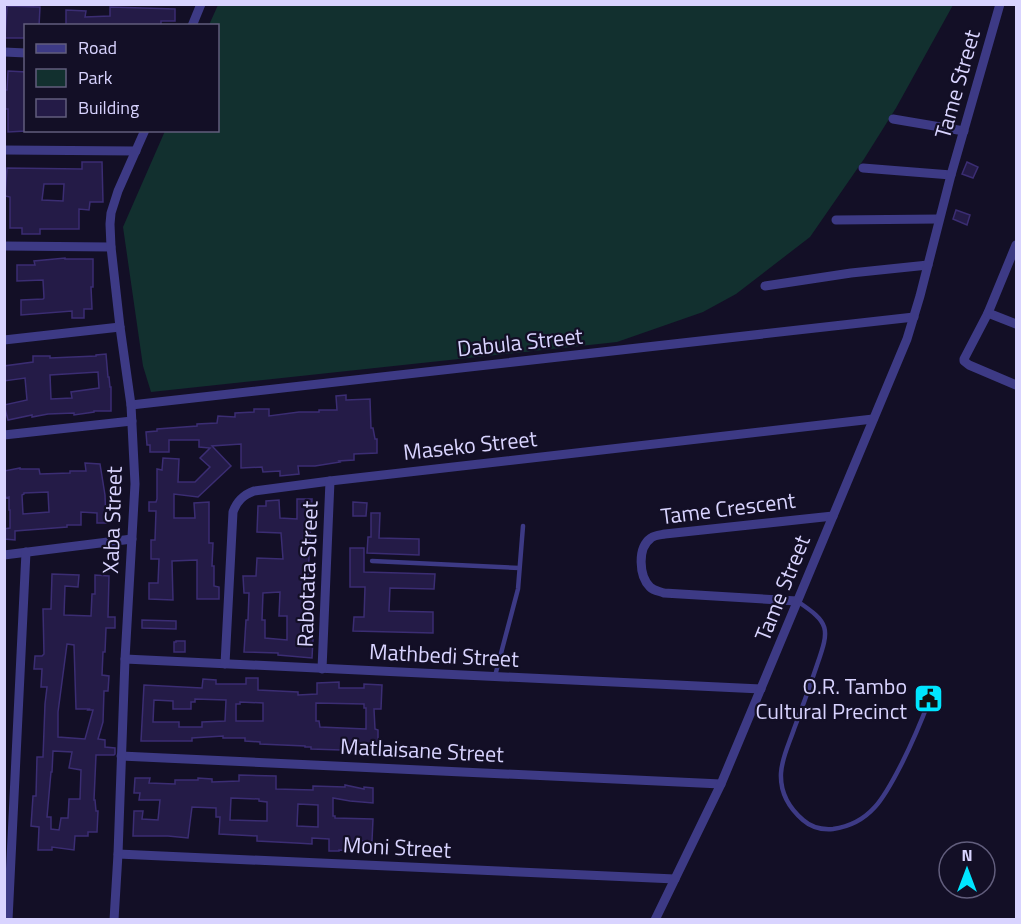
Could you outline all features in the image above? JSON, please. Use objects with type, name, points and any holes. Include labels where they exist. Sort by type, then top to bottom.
[{"type":"street","points":[[193,24],[201,4]]},
{"type":"street","name":"Tame Street","points":[[655,920],[721,784],[907,339],[1000,4]]},
{"type":"street","points":[[4,52],[24,52]]},
{"type":"street","points":[[893,119],[964,131]]},
{"type":"street","name":"Xaba Street","points":[[114,920],[135,484],[131,405],[111,247],[111,213],[118,191],[144,132]]},
{"type":"street","points":[[4,150],[136,151]]},
{"type":"street","name":"Tame Street","points":[[863,168],[951,175]]},
{"type":"street","points":[[836,220],[939,219]]},
{"type":"street","points":[[1017,245],[1014,258],[964,361],[1017,385]]},
{"type":"street","points":[[4,246],[111,247]]},
{"type":"street","points":[[765,286],[851,273],[928,265]]},
{"type":"street","points":[[988,313],[1017,324]]},
{"type":"street","name":"Dabula Street","points":[[131,405],[914,317]]},
{"type":"street","points":[[4,340],[120,327]]},
{"type":"street","name":"Maseko Street","points":[[225,664],[232,519],[236,506],[243,496],[254,491],[873,419]]},
{"type":"street","points":[[4,435],[132,421]]},
{"type":"street","name":"Rabotata Street","points":[[322,669],[330,481]]},
{"type":"street","name":"Tame Crescent","points":[[797,601],[664,593],[655,590],[645,581],[641,557],[643,548],[650,538],[665,534],[833,516]]},
{"type":"street","points":[[4,555],[132,539]]},
{"type":"street","points":[[8,920],[26,552]]},
{"type":"street","name":"Mathbedi Street","points":[[125,659],[761,689]]},
{"type":"street","name":"Matlaisane Street","points":[[121,756],[721,784]]},
{"type":"street","name":"Moni Street","points":[[118,854],[675,879]]},
{"type":"lane","points":[[495,676],[518,589],[523,526]]},
{"type":"lane","points":[[372,561],[519,568]]},
{"type":"lane","points":[[797,601],[818,616],[825,626],[819,658],[784,756],[781,775],[781,786],[789,805],[809,825],[818,829],[842,828],[871,812],[885,795],[893,780],[929,700]]},
{"type":"green space","points":[[218,5],[953,5],[896,108],[810,237],[736,294],[703,312],[617,342],[151,392],[143,366],[123,227],[165,132],[219,132],[219,24],[209,24]]},
{"type":"building","points":[[7,6],[40,7],[39,24],[24,24],[24,38],[5,38]]},
{"type":"building","points":[[110,7],[175,9],[175,21],[161,21],[161,24],[66,24],[66,10],[86,11],[85,17],[110,16]]},
{"type":"building","points":[[8,71],[24,72],[24,131],[8,132],[8,109],[4,109],[4,90],[7,90]]},
{"type":"building","points":[[82,162],[102,162],[103,202],[90,202],[89,210],[79,209],[79,229],[40,229],[40,234],[22,234],[22,228],[10,228],[10,197],[5,196],[7,168],[82,169]],"holes":[[[44,184],[64,184],[63,201],[42,200]]]},
{"type":"building","points":[[967,162],[978,167],[973,178],[962,174]]},
{"type":"building","points":[[956,210],[970,215],[967,225],[953,219]]},
{"type":"building","points":[[65,258],[93,259],[92,309],[84,309],[84,318],[72,318],[72,311],[21,315],[21,300],[44,298],[43,280],[17,281],[17,265],[35,265],[34,261]]},
{"type":"building","points":[[106,354],[111,387],[111,411],[94,411],[74,415],[74,413],[48,414],[32,417],[32,415],[8,420],[4,405],[27,400],[25,378],[4,381],[4,366],[33,362],[33,356],[50,356],[50,358]],"holes":[[[98,372],[99,388],[71,392],[72,398],[51,399],[50,375]]]},
{"type":"building","points":[[346,395],[346,400],[370,399],[371,428],[377,439],[377,453],[354,454],[354,460],[315,466],[298,466],[299,474],[280,476],[280,471],[263,472],[262,467],[241,468],[241,444],[212,446],[231,466],[198,497],[174,494],[174,518],[195,518],[194,503],[209,502],[209,543],[213,543],[214,586],[219,587],[219,599],[197,599],[197,560],[172,561],[173,600],[149,599],[149,583],[158,583],[159,559],[151,559],[151,540],[155,540],[156,511],[149,511],[149,502],[156,502],[157,499],[157,469],[162,470],[163,458],[179,459],[178,482],[195,482],[210,467],[200,458],[210,448],[199,447],[199,440],[169,440],[169,452],[150,452],[146,432],[217,423],[218,416],[235,417],[235,413],[254,412],[254,409],[269,409],[269,416],[337,410],[336,396]]},
{"type":"building","points":[[85,463],[100,464],[105,495],[106,523],[97,523],[97,513],[81,512],[81,525],[15,531],[15,540],[4,539],[4,529],[10,528],[10,510],[9,497],[6,498],[4,491],[4,471],[20,468],[39,469],[40,474],[86,471]],"holes":[[[48,492],[49,512],[23,514],[22,495]]]},
{"type":"building","points":[[297,499],[312,499],[308,577],[303,577],[302,599],[310,599],[310,612],[304,611],[303,638],[313,639],[312,658],[278,655],[278,653],[244,652],[249,593],[244,593],[243,576],[256,576],[257,558],[283,559],[281,533],[257,532],[258,506],[266,506],[266,501],[279,500],[280,518],[297,519]],"holes":[[[280,592],[279,616],[287,616],[287,640],[265,638],[265,620],[262,620],[263,593]]]},
{"type":"building","points":[[353,502],[367,503],[366,516],[353,516]]},
{"type":"building","points":[[371,513],[380,513],[379,538],[419,539],[419,555],[367,553],[368,537],[371,537]]},
{"type":"building","points":[[350,548],[364,548],[364,572],[435,574],[434,589],[390,588],[389,611],[433,612],[433,633],[353,631],[354,617],[364,617],[365,587],[350,587]]},
{"type":"building","points":[[52,574],[79,575],[78,587],[65,586],[64,615],[91,616],[92,594],[95,594],[95,575],[109,576],[108,617],[115,617],[115,628],[106,628],[102,675],[109,676],[108,691],[104,691],[103,722],[98,739],[105,740],[105,747],[115,748],[115,754],[96,755],[94,800],[96,811],[98,811],[97,832],[88,832],[88,836],[75,836],[74,850],[52,847],[52,850],[38,850],[39,827],[31,826],[33,796],[36,796],[37,757],[43,757],[47,687],[41,687],[42,669],[34,669],[35,656],[44,654],[43,609],[51,609]],"holes":[[[67,644],[74,645],[76,709],[93,710],[85,739],[58,737],[58,712]],[[53,751],[72,752],[69,768],[81,770],[80,799],[69,799],[68,818],[61,818],[59,830],[51,829],[51,817],[47,817]]]},
{"type":"building","points":[[142,620],[176,621],[176,629],[142,628]]},
{"type":"building","points":[[176,641],[185,641],[185,652],[174,652]]},
{"type":"building","points":[[246,678],[258,678],[258,690],[298,692],[298,695],[317,694],[317,683],[339,682],[339,688],[364,688],[364,684],[382,685],[381,709],[374,709],[378,745],[341,746],[341,750],[311,749],[305,746],[260,744],[260,742],[245,741],[245,738],[223,738],[223,736],[192,738],[192,741],[141,741],[144,685],[202,688],[203,679],[216,680],[216,684],[246,684]],"holes":[[[195,699],[226,700],[225,721],[202,722],[202,727],[179,727],[179,722],[153,722],[154,700],[173,701],[173,709],[191,709],[191,702],[195,702]],[[240,702],[263,703],[263,721],[236,721],[236,704]],[[316,703],[364,704],[366,708],[366,729],[320,727],[319,721],[316,721]]]},
{"type":"building","points":[[239,775],[276,776],[276,789],[313,790],[313,786],[345,787],[345,785],[364,789],[364,787],[373,788],[373,803],[333,798],[335,818],[373,819],[372,841],[353,841],[352,851],[329,851],[329,839],[312,838],[312,844],[257,841],[257,836],[219,834],[220,817],[216,817],[216,808],[192,807],[188,838],[133,836],[134,811],[143,811],[142,819],[158,820],[160,800],[139,800],[140,793],[134,793],[135,778],[150,778],[149,783],[175,784],[175,780],[198,780],[198,778],[212,779],[212,782],[239,781]],"holes":[[[231,798],[259,799],[259,801],[267,802],[267,821],[230,820]],[[298,804],[318,805],[318,827],[297,826]]]},
{"type":"place","name":"O.R. Tambo Cultural Precinct","points":[[928,699]]}]
